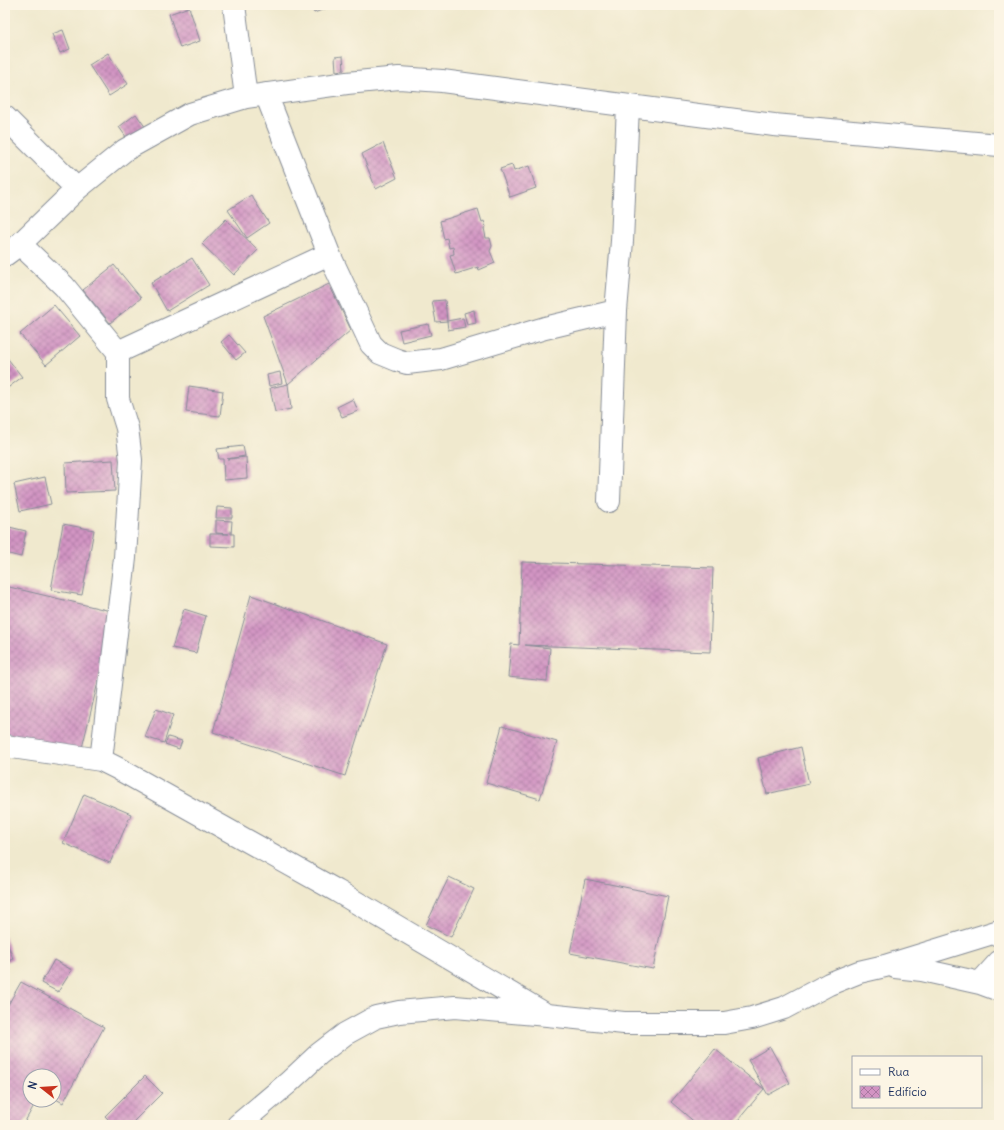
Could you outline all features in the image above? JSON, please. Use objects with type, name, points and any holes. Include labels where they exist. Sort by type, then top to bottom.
[{"type":"street","points":[[234,5],[256,96],[371,344],[380,353],[407,363],[441,358],[545,328],[616,311]]},
{"type":"street","points":[[101,760],[125,558],[130,460],[126,428],[118,399],[118,352],[64,286],[12,249],[77,189],[125,150],[190,114],[256,96],[347,83],[399,78],[442,81],[774,125],[999,145]]},
{"type":"street","points":[[609,501],[616,311],[622,241],[628,106]]},
{"type":"street","points":[[5,117],[77,189]]},
{"type":"street","points":[[118,352],[329,254]]},
{"type":"street","points":[[5,746],[101,760],[337,891],[547,1015]]},
{"type":"street","points":[[238,1125],[288,1083],[319,1054],[345,1034],[376,1017],[399,1012],[455,1008],[624,1023],[724,1023],[752,1018],[784,1008],[829,984],[858,972],[885,966],[999,931]]},
{"type":"street","points":[[885,966],[922,970],[989,986],[999,962]]},
{"type":"building","points":[[311,5],[335,5],[314,13]]},
{"type":"building","points":[[189,7],[200,41],[180,48],[169,14]]},
{"type":"building","points":[[63,30],[70,49],[60,53],[52,34]]},
{"type":"building","points":[[108,53],[128,84],[109,96],[89,65]]},
{"type":"building","points":[[343,56],[344,70],[336,71],[335,57]]},
{"type":"building","points":[[136,114],[146,128],[129,141],[119,127]]},
{"type":"building","points":[[383,143],[397,178],[376,189],[362,154]]},
{"type":"building","points":[[512,165],[514,171],[529,166],[536,188],[510,197],[500,169]]},
{"type":"building","points":[[251,195],[269,223],[247,238],[228,210]]},
{"type":"building","points":[[478,209],[482,222],[484,221],[486,227],[484,228],[486,238],[490,238],[492,246],[490,251],[495,263],[479,270],[478,267],[456,274],[450,255],[454,254],[453,247],[449,248],[447,238],[444,239],[440,221]]},
{"type":"building","points":[[226,219],[258,250],[234,275],[202,244]]},
{"type":"building","points":[[192,258],[209,285],[167,311],[151,283]]},
{"type":"building","points":[[114,265],[141,298],[110,323],[83,290]]},
{"type":"building","points":[[329,284],[351,330],[288,384],[263,316]]},
{"type":"building","points":[[445,300],[447,321],[436,322],[432,301]]},
{"type":"building","points":[[54,305],[80,336],[46,365],[20,334]]},
{"type":"building","points":[[474,310],[476,323],[467,325],[464,313]]},
{"type":"building","points":[[463,318],[465,327],[448,330],[447,321]]},
{"type":"building","points":[[428,324],[431,335],[402,342],[399,330]]},
{"type":"building","points":[[229,335],[245,353],[236,360],[221,342]]},
{"type":"building","points":[[5,355],[22,377],[5,390]]},
{"type":"building","points":[[280,372],[282,383],[269,386],[267,375]]},
{"type":"building","points":[[288,384],[291,409],[275,412],[270,388]]},
{"type":"building","points":[[189,386],[223,391],[220,416],[186,412]]},
{"type":"building","points":[[353,399],[358,411],[342,417],[337,407]]},
{"type":"building","points":[[243,446],[245,456],[227,459],[246,457],[247,478],[224,480],[223,459],[219,459],[217,449]]},
{"type":"building","points":[[113,460],[115,491],[66,493],[65,463]]},
{"type":"building","points":[[45,477],[51,504],[20,511],[14,484]]},
{"type":"building","points":[[217,507],[232,508],[232,518],[216,518]]},
{"type":"building","points":[[216,520],[232,521],[231,534],[234,534],[234,547],[210,546],[210,534],[229,534],[216,533]]},
{"type":"building","points":[[63,524],[94,530],[82,595],[51,590]]},
{"type":"building","points":[[5,526],[26,531],[21,557],[5,553]]},
{"type":"building","points":[[522,562],[713,568],[710,652],[525,645],[550,648],[547,681],[508,677],[511,644],[519,645]]},
{"type":"building","points":[[5,586],[115,612],[81,752],[5,734]]},
{"type":"building","points":[[251,595],[387,644],[345,776],[213,732]]},
{"type":"building","points":[[184,609],[206,616],[196,653],[172,648]]},
{"type":"building","points":[[156,709],[173,715],[164,743],[145,737]]},
{"type":"building","points":[[502,726],[557,742],[540,799],[486,783]]},
{"type":"building","points":[[168,737],[182,741],[179,749],[165,744]]},
{"type":"building","points":[[801,747],[809,784],[767,794],[758,758]]},
{"type":"building","points":[[84,794],[131,814],[110,863],[63,843]]},
{"type":"building","points":[[449,877],[474,889],[451,937],[426,925]]},
{"type":"building","points":[[585,879],[668,896],[653,969],[570,953]]},
{"type":"building","points":[[5,936],[13,959],[5,962]]},
{"type":"building","points":[[54,960],[72,970],[58,992],[41,983]]},
{"type":"building","points":[[21,982],[104,1027],[63,1103],[62,1068],[22,1068],[22,1108],[33,1108],[23,1125],[5,1125],[5,1010]]},
{"type":"building","points":[[770,1047],[790,1083],[768,1095],[748,1060]]},
{"type":"building","points":[[715,1049],[764,1089],[734,1125],[698,1125],[671,1102]]},
{"type":"building","points":[[145,1076],[162,1093],[130,1125],[114,1125],[105,1116]]}]
